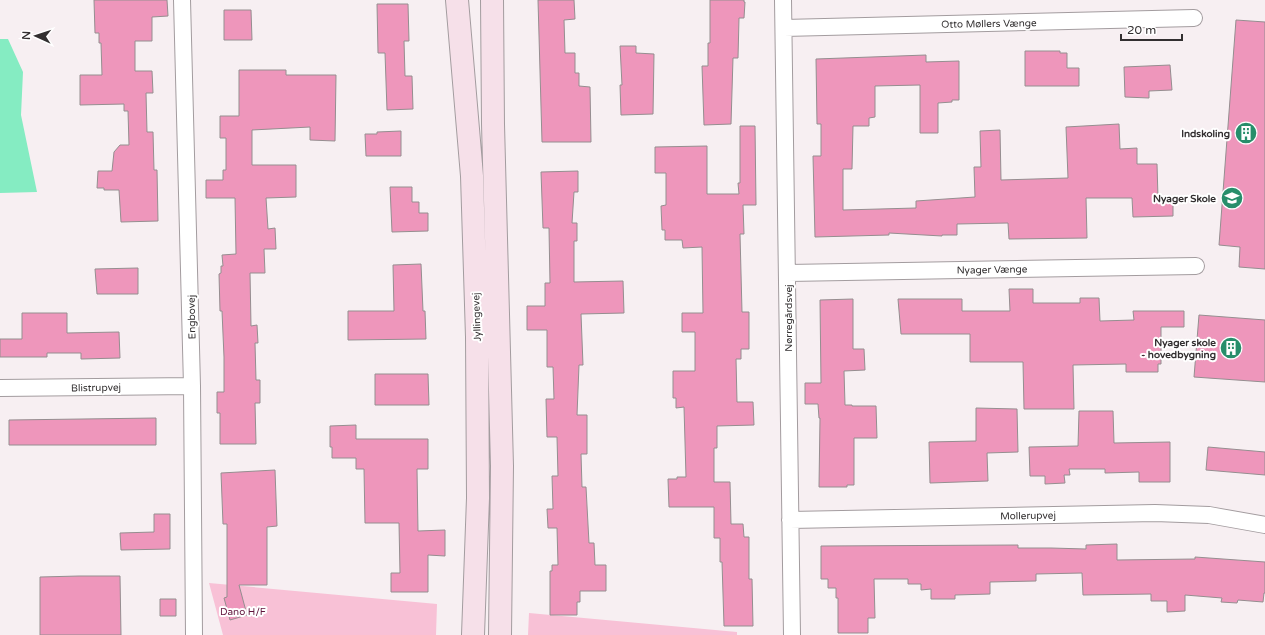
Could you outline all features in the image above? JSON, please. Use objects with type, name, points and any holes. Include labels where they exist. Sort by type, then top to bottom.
[{"type":"street","name":"Engbovej","points":[[182,0],[192,386],[194,635]]},
{"type":"street","name":"Jyllingevej","points":[[457,0],[472,176],[477,337],[478,498],[473,635]]},
{"type":"street","points":[[492,0],[493,124],[502,466],[500,635]]},
{"type":"street","name":"Nørregårdsvej","points":[[783,0],[792,635]]},
{"type":"street","name":"Otto Møllers Vænge","points":[[784,28],[1194,18]]},
{"type":"street","name":"Nyager Vænge","points":[[788,273],[1196,266]]},
{"type":"street","name":"Blistrupvej","points":[[0,388],[192,386]]},
{"type":"street","name":"Mollerupvej","points":[[790,520],[1155,513],[1209,516],[1265,526]]},
{"type":"green space","name":"Dano H/F","points":[[209,583],[437,604],[436,635],[223,635]]},
{"type":"green space","points":[[529,613],[737,632],[737,635],[528,635]]},
{"type":"shaded area","points":[[0,39],[8,39],[23,72],[21,115],[37,192],[0,193]]},
{"type":"building","points":[[94,0],[167,0],[168,16],[152,17],[152,41],[135,41],[135,71],[152,71],[153,93],[146,93],[147,132],[153,132],[154,170],[157,170],[158,221],[121,222],[119,190],[104,190],[104,188],[97,188],[98,171],[112,171],[114,152],[120,145],[129,145],[128,111],[124,111],[124,104],[80,105],[80,75],[102,75],[101,43],[99,43],[99,33],[95,33]]},
{"type":"building","points":[[538,0],[574,0],[575,19],[564,20],[565,53],[575,53],[575,73],[579,73],[579,86],[590,87],[591,142],[542,142]]},
{"type":"building","points":[[710,0],[744,0],[745,2],[744,18],[739,18],[738,58],[733,58],[731,124],[704,125],[702,66],[708,66],[708,43],[710,43]]},
{"type":"building","points":[[377,4],[408,4],[409,41],[404,41],[405,76],[412,76],[413,109],[387,110],[385,53],[378,53]]},
{"type":"building","points":[[224,10],[251,10],[252,40],[224,40]]},
{"type":"building","name":"Indskoling","points":[[1236,20],[1265,22],[1265,269],[1239,267],[1240,247],[1219,245]]},
{"type":"building","points":[[620,46],[636,46],[636,53],[654,54],[653,114],[621,115],[620,85],[622,85]]},
{"type":"building","points":[[1025,51],[1060,51],[1060,53],[1067,53],[1067,68],[1079,68],[1079,86],[1025,86]]},
{"type":"building","points":[[926,55],[926,62],[959,61],[959,100],[938,103],[938,133],[920,133],[920,85],[875,86],[875,117],[869,118],[869,126],[853,126],[852,169],[843,169],[843,210],[916,208],[916,201],[975,197],[974,167],[981,167],[980,131],[1000,130],[1001,180],[1068,178],[1066,127],[1119,124],[1120,149],[1137,148],[1137,164],[1157,164],[1158,198],[1173,197],[1173,216],[1133,217],[1132,198],[1086,198],[1087,238],[1009,239],[1008,223],[957,224],[957,235],[942,236],[889,233],[889,235],[815,237],[813,156],[821,156],[821,124],[817,124],[816,59]]},
{"type":"building","points":[[1170,65],[1172,90],[1149,91],[1149,98],[1125,97],[1124,67]]},
{"type":"building","points":[[239,70],[286,70],[286,75],[336,75],[335,141],[310,140],[310,127],[252,130],[252,165],[296,165],[296,197],[266,198],[268,229],[275,228],[276,249],[264,249],[265,273],[250,273],[251,326],[257,325],[258,343],[255,343],[256,380],[260,380],[260,403],[255,403],[256,444],[220,444],[220,413],[217,413],[217,392],[224,392],[224,357],[222,311],[220,311],[219,274],[221,273],[221,266],[223,266],[222,255],[236,254],[235,198],[206,198],[206,180],[223,180],[223,170],[226,170],[226,138],[220,138],[220,116],[239,116]]},
{"type":"building","points":[[740,126],[755,126],[756,205],[743,205],[744,234],[740,234],[742,312],[749,312],[749,349],[741,349],[741,359],[736,359],[737,402],[753,402],[754,425],[717,426],[717,448],[714,448],[714,482],[730,482],[731,524],[743,524],[744,537],[749,537],[749,579],[752,579],[753,626],[724,626],[720,538],[714,538],[714,507],[669,507],[668,479],[686,477],[684,407],[676,408],[676,398],[673,398],[673,371],[695,371],[695,332],[682,332],[682,313],[703,313],[702,247],[683,248],[682,240],[665,240],[665,230],[662,230],[661,206],[666,205],[666,173],[655,173],[655,147],[707,146],[707,194],[739,194]]},
{"type":"building","points":[[401,131],[401,156],[366,156],[365,134]]},
{"type":"building","points":[[578,171],[578,192],[574,192],[572,223],[577,223],[577,241],[574,241],[574,282],[623,281],[624,313],[581,314],[583,365],[579,365],[577,415],[587,415],[587,454],[581,454],[582,487],[586,487],[589,543],[594,543],[595,565],[606,565],[606,591],[580,591],[580,602],[577,602],[577,615],[550,615],[550,571],[552,571],[552,565],[558,565],[557,528],[548,528],[547,509],[553,509],[552,476],[558,476],[557,437],[547,437],[546,399],[554,399],[553,367],[547,367],[547,330],[527,330],[527,306],[545,306],[545,283],[550,283],[549,228],[543,228],[541,172]]},
{"type":"building","points":[[390,187],[412,187],[412,202],[419,202],[419,213],[428,213],[428,231],[392,232]]},
{"type":"building","points":[[421,264],[426,339],[348,340],[348,311],[394,311],[393,265]]},
{"type":"building","points":[[138,268],[138,294],[97,294],[95,269]]},
{"type":"building","points":[[1009,289],[1033,289],[1033,303],[1080,303],[1080,298],[1099,298],[1100,321],[1134,320],[1133,311],[1184,311],[1184,327],[1161,327],[1161,364],[1158,364],[1158,372],[1126,372],[1126,364],[1073,365],[1074,409],[1024,409],[1023,362],[970,362],[970,334],[901,334],[898,299],[962,299],[962,311],[1010,311]]},
{"type":"building","points":[[853,299],[853,349],[864,349],[865,370],[844,371],[845,405],[876,406],[877,438],[854,438],[854,485],[847,485],[847,487],[819,487],[820,418],[818,404],[805,404],[805,383],[821,383],[820,300]]},
{"type":"building","points":[[22,313],[67,313],[67,333],[119,332],[120,358],[81,359],[81,353],[47,353],[47,357],[0,357],[0,339],[22,339]]},
{"type":"building","name":"Nyager skole - hovedbygning","points":[[1199,315],[1265,320],[1265,382],[1194,377]]},
{"type":"building","points":[[375,374],[428,374],[429,405],[375,405]]},
{"type":"building","points":[[976,408],[1017,409],[1018,452],[987,453],[988,481],[930,483],[929,442],[976,441]]},
{"type":"building","points":[[1079,411],[1113,411],[1114,443],[1170,442],[1170,482],[1139,482],[1139,472],[1105,473],[1105,469],[1069,469],[1070,475],[1064,475],[1065,483],[1045,484],[1045,476],[1030,476],[1029,447],[1078,446]]},
{"type":"building","points":[[156,418],[156,445],[9,445],[9,420]]},
{"type":"building","points":[[356,425],[356,439],[428,439],[428,469],[417,469],[418,531],[445,530],[445,556],[428,555],[428,592],[391,592],[391,573],[400,573],[399,523],[365,523],[364,469],[356,469],[356,458],[332,458],[332,447],[330,447],[330,426]]},
{"type":"building","points":[[1208,447],[1265,452],[1265,475],[1206,470]]},
{"type":"building","points":[[275,470],[277,526],[267,527],[267,585],[239,585],[247,615],[230,620],[224,598],[227,597],[227,524],[223,524],[221,473]]},
{"type":"building","points":[[154,514],[170,514],[170,549],[121,550],[120,533],[154,532]]},
{"type":"building","points":[[1117,544],[1117,560],[1195,559],[1195,557],[1265,562],[1265,593],[1263,602],[1238,600],[1237,603],[1221,602],[1222,598],[1185,595],[1185,611],[1167,612],[1167,601],[1151,601],[1151,594],[1083,595],[1082,573],[1036,574],[1036,581],[990,582],[990,594],[955,595],[955,599],[931,599],[931,589],[921,590],[921,584],[908,584],[908,579],[874,579],[875,618],[868,618],[868,633],[838,633],[838,598],[836,598],[836,588],[828,588],[828,579],[821,579],[821,546],[1018,545],[1018,548],[1086,549],[1086,545]]},
{"type":"building","points":[[120,576],[121,635],[40,635],[40,577]]},
{"type":"building","points":[[160,599],[176,599],[176,616],[160,616]]},
{"type":"place","name":"Indskoling","points":[[1246,133]]},
{"type":"place","name":"Nyager Skole","points":[[1232,198]]},
{"type":"place","name":"Nyager skole - hovedbygning","points":[[1231,348]]}]
